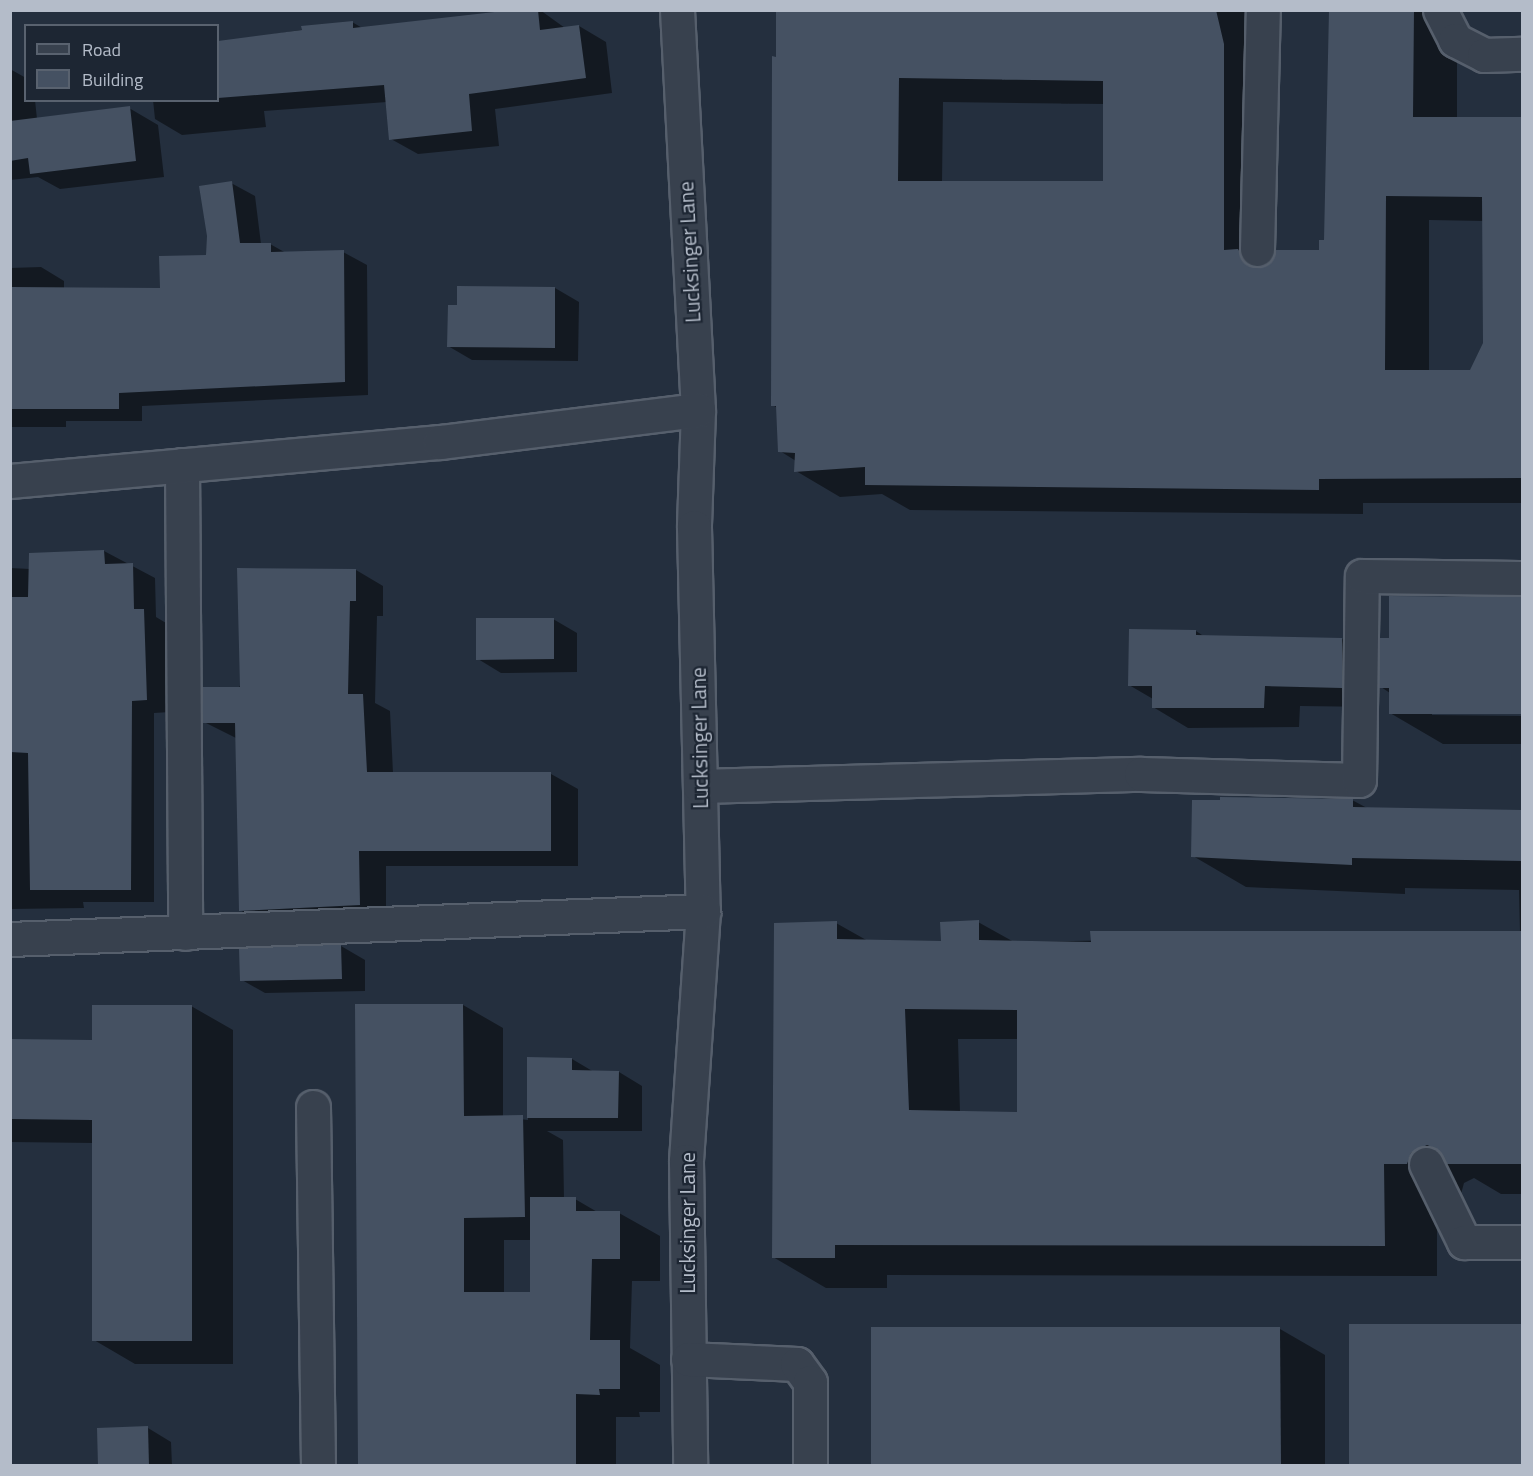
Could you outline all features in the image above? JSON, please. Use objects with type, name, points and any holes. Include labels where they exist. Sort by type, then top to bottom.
[{"type":"street","name":"Lucksinger Lane","points":[[677,10],[698,410],[694,527],[703,911],[686,1161],[690,1466]]},
{"type":"street","points":[[1257,249],[1263,10]]},
{"type":"street","points":[[1440,10],[1455,40],[1484,55],[1522,54]]},
{"type":"street","points":[[10,481],[440,442],[698,410]]},
{"type":"street","points":[[182,465],[184,933]]},
{"type":"street","points":[[700,786],[1141,774],[1359,780],[1362,576],[1522,578]]},
{"type":"street","points":[[10,939],[703,911]]},
{"type":"street","points":[[313,1107],[318,1466]]},
{"type":"street","points":[[1426,1164],[1464,1242],[1522,1242]]},
{"type":"street","points":[[688,1359],[797,1364],[810,1382],[810,1466]]},
{"type":"building","points":[[512,10],[538,10],[540,30],[579,25],[586,78],[469,94],[472,131],[389,140],[384,85],[219,98],[219,41],[302,30],[301,26],[353,21],[353,28]]},
{"type":"building","points":[[776,10],[1216,10],[1224,44],[1224,250],[1238,249],[1247,265],[1257,268],[1273,259],[1276,250],[1319,250],[1319,240],[1324,240],[1329,10],[1414,10],[1413,117],[1522,117],[1522,478],[1319,479],[1319,490],[865,485],[865,467],[794,472],[795,453],[778,452],[776,406],[771,406],[772,56],[776,57]],"holes":[[[899,78],[1103,81],[1103,181],[898,181]],[[1386,196],[1482,197],[1483,343],[1470,370],[1385,370]]]},
{"type":"building","points":[[130,106],[136,161],[30,174],[28,158],[10,161],[10,121]]},
{"type":"building","points":[[232,181],[240,243],[271,243],[271,252],[344,250],[345,382],[119,393],[119,409],[12,409],[11,287],[160,288],[159,256],[206,255],[207,236],[199,186]]},
{"type":"building","points":[[457,286],[555,287],[555,348],[447,347],[448,305],[457,305]]},
{"type":"building","points":[[104,550],[105,564],[133,563],[134,609],[144,609],[147,700],[132,701],[131,890],[30,890],[28,753],[10,752],[10,597],[28,597],[29,553]]},
{"type":"building","points":[[237,568],[356,569],[356,601],[350,601],[348,694],[363,694],[367,772],[551,772],[551,851],[359,851],[360,905],[239,911],[235,723],[202,723],[202,687],[240,687]]},
{"type":"building","points":[[1389,596],[1522,597],[1522,714],[1389,714],[1389,688],[1379,688],[1380,638],[1389,638]]},
{"type":"building","points":[[476,618],[554,618],[554,659],[476,660]]},
{"type":"building","points":[[1129,629],[1196,630],[1196,635],[1342,638],[1342,688],[1265,686],[1264,708],[1152,708],[1152,686],[1128,686]]},
{"type":"building","points":[[1220,797],[1353,799],[1353,807],[1522,810],[1522,861],[1352,858],[1352,865],[1191,857],[1192,800],[1220,800]]},
{"type":"building","points":[[979,920],[979,940],[1091,942],[1090,931],[1522,931],[1522,1164],[1447,1164],[1437,1149],[1427,1145],[1411,1153],[1407,1164],[1384,1164],[1385,1246],[835,1245],[835,1258],[772,1258],[774,923],[837,921],[837,939],[941,941],[940,922]],"holes":[[[905,1009],[1017,1010],[1017,1112],[909,1110]]]},
{"type":"building","points":[[341,944],[342,979],[240,981],[239,948]]},
{"type":"building","points":[[355,1004],[463,1004],[464,1116],[523,1115],[525,1217],[464,1218],[464,1292],[530,1292],[530,1197],[576,1197],[576,1211],[620,1211],[620,1259],[592,1259],[590,1340],[620,1340],[620,1389],[599,1389],[600,1395],[576,1394],[576,1466],[358,1466]]},
{"type":"building","points":[[92,1005],[192,1005],[192,1341],[92,1341],[92,1120],[10,1119],[10,1039],[92,1040]]},
{"type":"building","points":[[527,1057],[572,1058],[572,1070],[619,1071],[618,1118],[527,1118]]},
{"type":"building","points":[[1349,1324],[1522,1324],[1522,1466],[1349,1466]]},
{"type":"building","points":[[871,1327],[1280,1327],[1281,1466],[871,1466]]},
{"type":"building","points":[[148,1426],[149,1466],[98,1466],[97,1428]]}]
